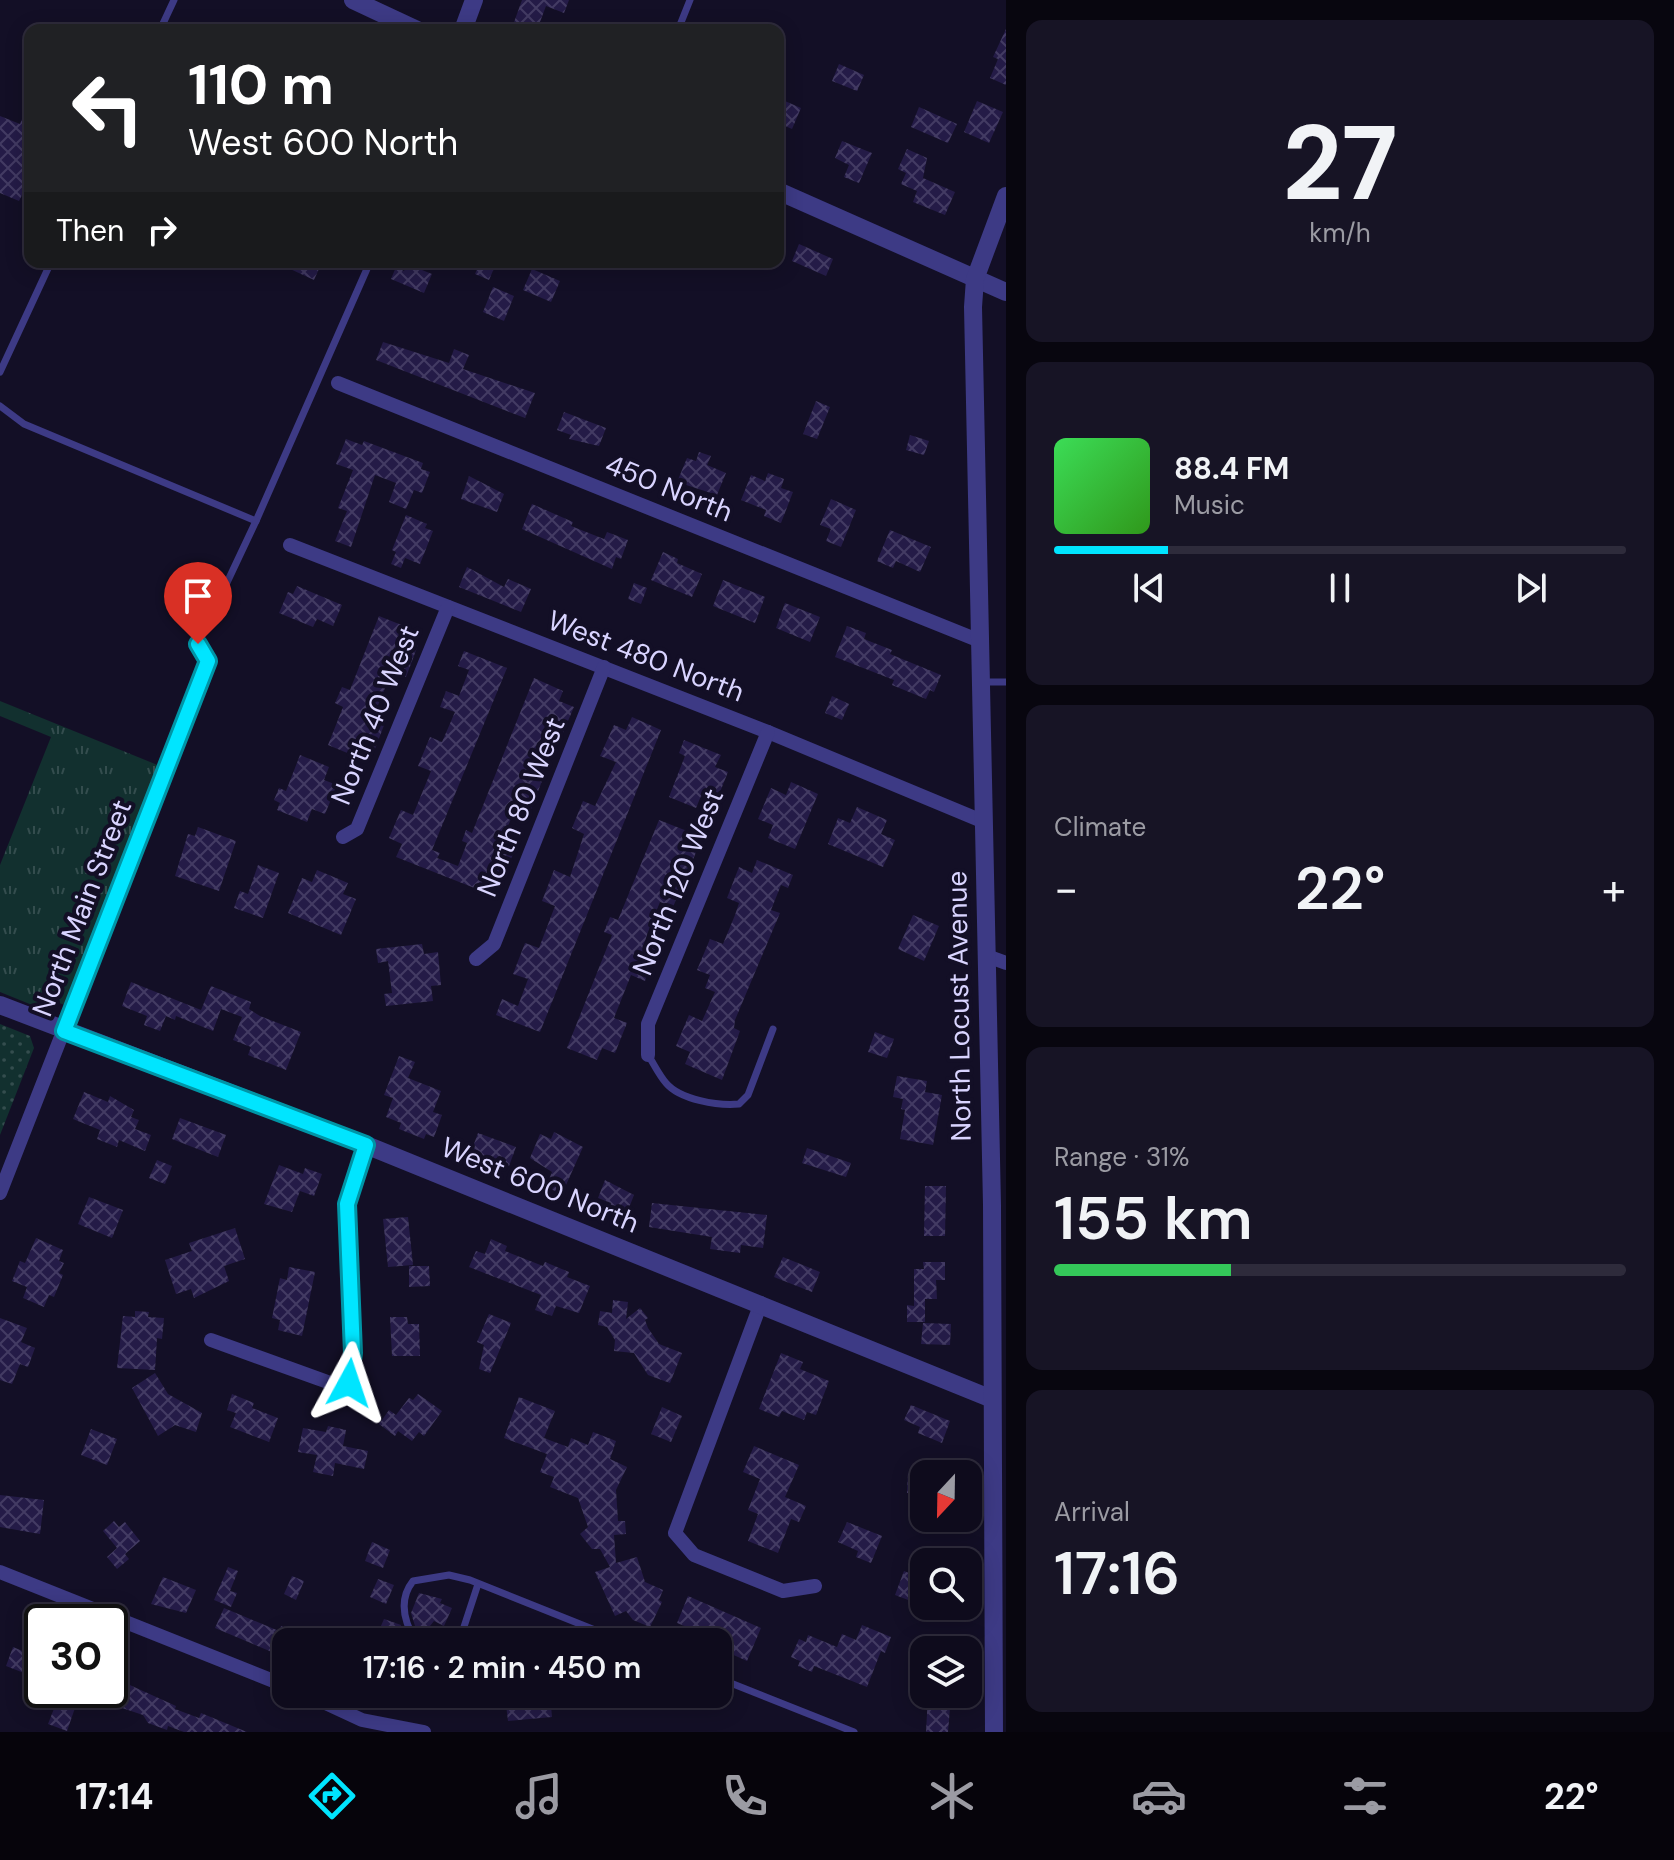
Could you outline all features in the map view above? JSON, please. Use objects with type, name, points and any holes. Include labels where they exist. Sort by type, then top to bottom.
[{"type":"street","points":[[353,0],[404,24]]},
{"type":"street","points":[[465,24],[474,0]]},
{"type":"street","points":[[784,194],[1006,292]]},
{"type":"street","points":[[975,279],[1006,196]]},
{"type":"street","name":"North Locust Avenue","points":[[975,279],[982,821],[999,1208],[992,1399],[1000,1526],[994,1732]]},
{"type":"street","name":"450 North","points":[[338,383],[980,641]]},
{"type":"street","name":"West 480 North","points":[[290,545],[768,732],[982,821]]},
{"type":"street","name":"North 40 West","points":[[343,837],[357,829],[448,607]]},
{"type":"street","name":"North Main Street","points":[[0,1193],[4,1173],[64,1031],[208,661],[198,644]]},
{"type":"street","name":"North 80 West","points":[[476,959],[494,944],[604,667]]},
{"type":"street","name":"North 120 West","points":[[648,1055],[648,1024],[768,732]]},
{"type":"street","points":[[987,956],[1006,963]]},
{"type":"street","name":"West 600 North","points":[[0,1005],[366,1145],[992,1399]]},
{"type":"street","points":[[211,1340],[336,1385],[349,1383],[353,1353],[347,1204],[366,1145]]},
{"type":"street","points":[[761,1303],[676,1522],[678,1540],[694,1555],[783,1591],[815,1586]]},
{"type":"street","points":[[0,1572],[272,1680]]},
{"type":"street","points":[[336,1708],[362,1720],[424,1732]]},
{"type":"lane","points":[[163,24],[174,0]]},
{"type":"lane","points":[[680,24],[690,0]]},
{"type":"lane","points":[[0,372],[48,268]]},
{"type":"lane","points":[[198,644],[367,268]]},
{"type":"lane","points":[[0,406],[24,424],[256,521]]},
{"type":"lane","points":[[980,682],[1006,682]]},
{"type":"lane","points":[[648,1055],[667,1086],[722,1105],[739,1104],[748,1095],[773,1029]]},
{"type":"lane","points":[[408,1628],[403,1609],[407,1589],[413,1581],[449,1575],[590,1628]]},
{"type":"lane","points":[[464,1628],[478,1584]]},
{"type":"lane","points":[[732,1684],[854,1732]]},
{"type":"green space","points":[[0,701],[160,766],[68,1006],[56,1002],[52,1008],[42,1009],[0,992],[0,865],[51,737],[0,716]]},
{"type":"green space","points":[[0,1024],[30,1036],[34,1048],[0,1135]]},
{"type":"building","points":[[522,0],[569,0],[564,13],[546,6],[539,24],[513,24]]},
{"type":"building","points":[[1006,29],[1006,85],[990,78],[998,59],[993,57]]},
{"type":"building","points":[[839,64],[864,75],[857,91],[832,81]]},
{"type":"building","points":[[784,101],[801,108],[792,129],[784,126]]},
{"type":"building","points":[[977,101],[1003,112],[989,143],[964,132]]},
{"type":"building","points":[[919,107],[957,124],[948,143],[911,127]]},
{"type":"building","points":[[24,114],[24,193],[19,201],[0,193],[0,116],[20,124]]},
{"type":"building","points":[[842,141],[872,153],[859,183],[844,177],[849,165],[835,158]]},
{"type":"building","points":[[907,149],[927,158],[923,178],[955,192],[945,215],[913,202],[917,191],[901,184],[906,173],[898,169]]},
{"type":"building","points":[[799,244],[833,259],[826,276],[792,261]]},
{"type":"building","points":[[288,268],[319,268],[314,280]]},
{"type":"building","points":[[396,268],[404,271],[405,268],[417,268],[432,274],[424,293],[391,279]]},
{"type":"building","points":[[478,268],[494,268],[489,280],[475,274]]},
{"type":"building","points":[[532,269],[560,281],[551,302],[523,290]]},
{"type":"building","points":[[493,287],[514,296],[504,321],[483,312]]},
{"type":"building","points":[[383,342],[449,363],[454,349],[469,355],[463,369],[535,393],[525,418],[376,360]]},
{"type":"building","points":[[816,401],[830,407],[817,439],[803,434]]},
{"type":"building","points":[[564,412],[606,428],[599,446],[569,439],[571,435],[557,430]]},
{"type":"building","points":[[910,435],[929,441],[924,455],[906,450]]},
{"type":"building","points":[[346,439],[362,445],[364,441],[423,463],[421,469],[430,472],[422,493],[414,490],[406,509],[389,502],[396,483],[375,475],[351,547],[335,541],[347,511],[338,508],[353,470],[336,464]]},
{"type":"building","points":[[699,452],[711,456],[707,465],[726,473],[717,495],[677,482],[687,458],[696,461]]},
{"type":"building","points":[[768,473],[784,479],[781,488],[793,492],[781,523],[764,516],[766,510],[741,500],[751,475],[765,481]]},
{"type":"building","points":[[469,476],[504,494],[497,512],[461,499]]},
{"type":"building","points":[[831,499],[856,510],[841,547],[826,541],[831,529],[820,525]]},
{"type":"building","points":[[532,504],[573,522],[571,526],[604,539],[607,532],[628,540],[621,559],[616,557],[612,569],[522,529]]},
{"type":"building","points":[[406,515],[427,524],[425,528],[433,531],[420,564],[405,558],[401,568],[391,564],[396,552],[392,550]]},
{"type":"building","points":[[890,530],[931,547],[920,572],[896,561],[893,568],[877,561]]},
{"type":"building","points":[[663,552],[678,559],[677,563],[702,574],[692,597],[651,580]]},
{"type":"building","points":[[467,567],[504,587],[508,579],[531,589],[521,612],[459,587]]},
{"type":"building","points":[[723,580],[765,597],[755,623],[713,606]]},
{"type":"building","points":[[634,583],[647,588],[641,604],[628,599]]},
{"type":"building","points":[[297,586],[342,605],[333,626],[317,619],[313,627],[279,613],[288,592],[293,594]]},
{"type":"building","points":[[785,603],[820,617],[810,642],[776,628]]},
{"type":"building","points":[[379,616],[409,628],[404,640],[418,645],[406,677],[392,671],[374,715],[386,720],[375,749],[362,744],[357,757],[328,745],[343,707],[335,703],[342,687],[350,690]]},
{"type":"building","points":[[847,626],[866,633],[864,639],[892,650],[890,654],[941,675],[934,692],[930,690],[926,699],[892,685],[894,680],[835,657]]},
{"type":"building","points":[[464,651],[507,668],[432,850],[440,853],[437,858],[458,866],[467,843],[462,841],[466,830],[472,833],[534,678],[563,691],[559,701],[574,707],[559,742],[542,735],[529,776],[542,781],[530,812],[516,806],[499,849],[513,854],[501,884],[487,879],[482,891],[396,857],[402,844],[389,838],[401,810],[413,815],[431,771],[418,766],[430,737],[442,742],[455,712],[440,707],[446,691],[459,696],[469,670],[458,666]]},
{"type":"building","points":[[832,696],[849,704],[842,720],[825,713]]},
{"type":"building","points":[[632,717],[661,730],[540,1032],[496,1015],[502,999],[518,1006],[528,979],[513,974],[525,943],[539,948],[555,906],[542,901],[554,870],[570,877],[584,834],[572,828],[583,801],[595,806],[616,762],[600,756],[614,725],[626,730]]},
{"type":"building","points":[[684,740],[721,755],[715,767],[728,772],[716,802],[701,796],[696,808],[669,797],[685,756],[679,753]]},
{"type":"building","points":[[300,755],[329,767],[324,780],[337,785],[325,814],[312,809],[307,822],[277,810],[280,803],[274,800],[279,788],[286,791]]},
{"type":"building","points":[[791,782],[818,794],[795,849],[768,838],[773,825],[758,819],[771,788],[786,795]]},
{"type":"building","points":[[857,807],[887,820],[881,834],[895,840],[883,867],[828,844],[838,818],[850,823]]},
{"type":"building","points":[[659,820],[687,831],[681,844],[697,850],[673,907],[660,902],[644,944],[657,949],[645,981],[631,975],[614,1018],[627,1023],[615,1053],[602,1048],[597,1060],[567,1048],[612,935],[604,932],[610,917],[618,920]]},
{"type":"building","points":[[198,827],[236,841],[219,891],[175,876],[188,834],[195,836]]},
{"type":"building","points":[[757,860],[793,875],[788,888],[781,885],[771,910],[780,913],[735,1020],[734,1028],[740,1031],[722,1080],[685,1064],[690,1052],[676,1046],[689,1015],[702,1021],[715,992],[705,988],[710,975],[697,970],[710,939],[723,944],[735,915],[739,903],[727,898],[739,867],[752,873]]},
{"type":"building","points":[[258,865],[279,873],[263,918],[234,908],[240,891],[248,894]]},
{"type":"building","points":[[317,870],[348,883],[343,894],[356,899],[341,935],[288,913],[302,878],[312,882]]},
{"type":"building","points":[[913,915],[939,926],[924,961],[898,949]]},
{"type":"building","points":[[422,944],[424,954],[438,952],[441,985],[431,986],[433,1001],[386,1006],[384,994],[392,993],[388,961],[378,963],[376,949]]},
{"type":"building","points":[[131,982],[201,1010],[211,986],[251,1002],[249,1009],[260,1016],[301,1032],[286,1070],[248,1055],[251,1047],[233,1040],[242,1017],[221,1009],[213,1031],[176,1016],[175,1020],[166,1016],[160,1031],[144,1025],[147,1016],[122,1006]]},
{"type":"building","points":[[875,1032],[894,1039],[887,1058],[868,1052]]},
{"type":"building","points":[[399,1056],[415,1062],[408,1078],[441,1091],[433,1112],[442,1115],[434,1137],[426,1134],[424,1139],[399,1129],[401,1123],[386,1117],[393,1098],[384,1095]]},
{"type":"building","points":[[897,1076],[927,1081],[925,1092],[942,1095],[933,1145],[900,1139],[905,1110],[901,1109],[903,1099],[893,1097]]},
{"type":"building","points":[[84,1092],[108,1102],[110,1096],[134,1110],[131,1117],[139,1120],[135,1129],[151,1135],[145,1151],[119,1140],[117,1147],[97,1139],[100,1130],[73,1119]]},
{"type":"building","points":[[180,1118],[226,1135],[218,1157],[172,1139]]},
{"type":"building","points":[[554,1132],[583,1147],[562,1194],[546,1187],[552,1172],[530,1158],[540,1134],[551,1139]]},
{"type":"building","points":[[478,1133],[516,1147],[509,1166],[471,1152]]},
{"type":"building","points":[[807,1148],[851,1163],[846,1177],[802,1163]]},
{"type":"building","points":[[157,1160],[172,1166],[165,1184],[149,1178]]},
{"type":"building","points":[[279,1165],[303,1174],[305,1168],[322,1174],[314,1196],[300,1191],[292,1212],[264,1204]]},
{"type":"building","points":[[605,1180],[634,1195],[625,1218],[608,1211],[611,1203],[598,1198]]},
{"type":"building","points":[[925,1186],[946,1186],[945,1236],[924,1236]]},
{"type":"building","points":[[89,1197],[123,1210],[112,1238],[78,1224]]},
{"type":"building","points":[[652,1203],[767,1215],[763,1248],[741,1245],[740,1253],[710,1249],[712,1237],[649,1227]]},
{"type":"building","points":[[408,1217],[413,1265],[388,1267],[383,1219]]},
{"type":"building","points":[[235,1228],[245,1259],[224,1266],[229,1281],[194,1298],[191,1289],[176,1294],[165,1260],[192,1251],[189,1243]]},
{"type":"building","points":[[36,1238],[63,1250],[59,1261],[64,1263],[59,1273],[63,1275],[54,1297],[49,1295],[44,1307],[23,1298],[27,1287],[12,1281],[20,1261],[25,1263]]},
{"type":"building","points":[[491,1239],[507,1246],[505,1251],[543,1266],[545,1262],[569,1272],[567,1277],[590,1286],[579,1313],[556,1306],[552,1316],[535,1310],[541,1295],[469,1267],[476,1251],[485,1254]]},
{"type":"building","points":[[783,1257],[820,1272],[812,1292],[774,1277]]},
{"type":"building","points":[[923,1262],[945,1262],[945,1280],[936,1280],[937,1299],[925,1299],[925,1322],[907,1322],[907,1305],[914,1306],[914,1269],[924,1269]]},
{"type":"building","points":[[409,1266],[429,1266],[430,1286],[409,1287]]},
{"type":"building","points":[[289,1267],[315,1272],[302,1336],[278,1330],[280,1320],[272,1318],[280,1278],[287,1280]]},
{"type":"building","points":[[613,1300],[628,1302],[626,1319],[640,1308],[648,1318],[645,1320],[648,1328],[659,1344],[682,1353],[670,1383],[648,1375],[634,1353],[614,1351],[615,1340],[607,1327],[598,1325],[600,1311],[612,1313]]},
{"type":"building","points":[[135,1311],[149,1312],[148,1317],[164,1318],[162,1339],[157,1338],[155,1370],[117,1368],[123,1316],[135,1317]]},
{"type":"building","points":[[489,1314],[511,1323],[490,1373],[479,1369],[484,1345],[477,1342]]},
{"type":"building","points":[[390,1317],[407,1317],[408,1324],[419,1324],[420,1356],[392,1356]]},
{"type":"building","points":[[0,1318],[27,1328],[21,1342],[35,1348],[28,1367],[20,1364],[12,1384],[0,1380]]},
{"type":"building","points":[[923,1323],[951,1324],[950,1345],[921,1344]]},
{"type":"building","points":[[781,1353],[803,1362],[800,1369],[829,1381],[816,1415],[807,1412],[804,1420],[782,1411],[779,1417],[759,1409]]},
{"type":"building","points":[[155,1373],[168,1394],[202,1413],[196,1432],[175,1425],[158,1436],[132,1388]]},
{"type":"building","points":[[232,1394],[254,1403],[252,1408],[278,1418],[269,1442],[230,1427],[236,1413],[227,1410]]},
{"type":"building","points":[[418,1394],[442,1411],[424,1436],[419,1432],[412,1441],[398,1431],[395,1436],[379,1424],[389,1410],[396,1415],[409,1398],[413,1400]]},
{"type":"building","points":[[519,1397],[555,1411],[544,1438],[568,1447],[571,1438],[588,1445],[593,1432],[616,1441],[610,1459],[627,1467],[616,1490],[618,1521],[625,1521],[626,1534],[614,1535],[616,1563],[637,1557],[645,1582],[663,1590],[659,1600],[662,1602],[650,1627],[633,1620],[626,1611],[615,1616],[595,1572],[610,1567],[600,1549],[592,1549],[580,1534],[588,1527],[578,1498],[550,1487],[554,1477],[540,1472],[547,1454],[504,1438]]},
{"type":"building","points":[[911,1405],[950,1421],[942,1443],[918,1433],[920,1427],[904,1420]]},
{"type":"building","points":[[662,1407],[682,1416],[671,1442],[651,1434]]},
{"type":"building","points":[[328,1426],[346,1430],[343,1446],[368,1451],[364,1469],[335,1463],[333,1476],[313,1472],[317,1455],[298,1452],[303,1428],[326,1432]]},
{"type":"building","points":[[91,1429],[117,1439],[107,1465],[81,1455]]},
{"type":"building","points":[[754,1446],[799,1465],[785,1497],[806,1506],[799,1522],[791,1519],[778,1553],[748,1541],[758,1514],[748,1510],[760,1479],[743,1472]]},
{"type":"building","points":[[908,1473],[910,1473],[910,1493],[907,1493]]},
{"type":"building","points":[[0,1495],[44,1500],[40,1534],[0,1527]]},
{"type":"building","points":[[114,1521],[119,1527],[125,1522],[140,1541],[125,1554],[129,1559],[117,1569],[107,1557],[117,1548],[103,1531]]},
{"type":"building","points":[[847,1522],[882,1536],[871,1563],[856,1557],[858,1551],[838,1542]]},
{"type":"building","points":[[372,1542],[390,1550],[383,1568],[365,1561]]},
{"type":"building","points":[[228,1567],[238,1571],[230,1591],[237,1593],[231,1607],[214,1600]]},
{"type":"building","points":[[904,1571],[910,1573],[910,1601],[895,1595]]},
{"type":"building","points":[[292,1576],[304,1581],[296,1600],[284,1594]]},
{"type":"building","points":[[163,1577],[196,1590],[186,1613],[151,1604]]},
{"type":"building","points":[[378,1579],[394,1585],[386,1604],[370,1597]]},
{"type":"building","points":[[419,1593],[442,1599],[440,1603],[452,1608],[444,1626],[434,1621],[428,1628],[415,1626],[411,1613]]},
{"type":"building","points":[[688,1596],[761,1628],[747,1661],[732,1654],[732,1628],[687,1628],[677,1623]]},
{"type":"building","points":[[224,1608],[272,1628],[272,1652],[215,1628]]},
{"type":"building","points":[[384,1619],[401,1625],[400,1628],[380,1628]]},
{"type":"building","points":[[862,1625],[891,1637],[885,1653],[881,1651],[867,1687],[814,1666],[812,1672],[798,1666],[800,1661],[791,1657],[799,1639],[806,1642],[808,1635],[837,1647],[842,1634],[856,1640]]},
{"type":"building","points":[[13,1647],[24,1652],[24,1673],[6,1666]]},
{"type":"building","points":[[128,1684],[176,1706],[175,1709],[199,1718],[201,1713],[247,1732],[184,1732],[168,1726],[167,1730],[148,1723],[143,1715],[122,1708],[128,1708]]},
{"type":"building","points":[[54,1708],[75,1708],[67,1731],[48,1724]]},
{"type":"building","points":[[506,1708],[551,1708],[552,1717],[508,1721]]},
{"type":"building","points":[[927,1708],[950,1708],[948,1732],[926,1732]]},
{"type":"route","points":[[198,644],[208,661],[64,1031],[366,1145],[347,1204],[345,1230],[353,1353],[349,1383]]}]
